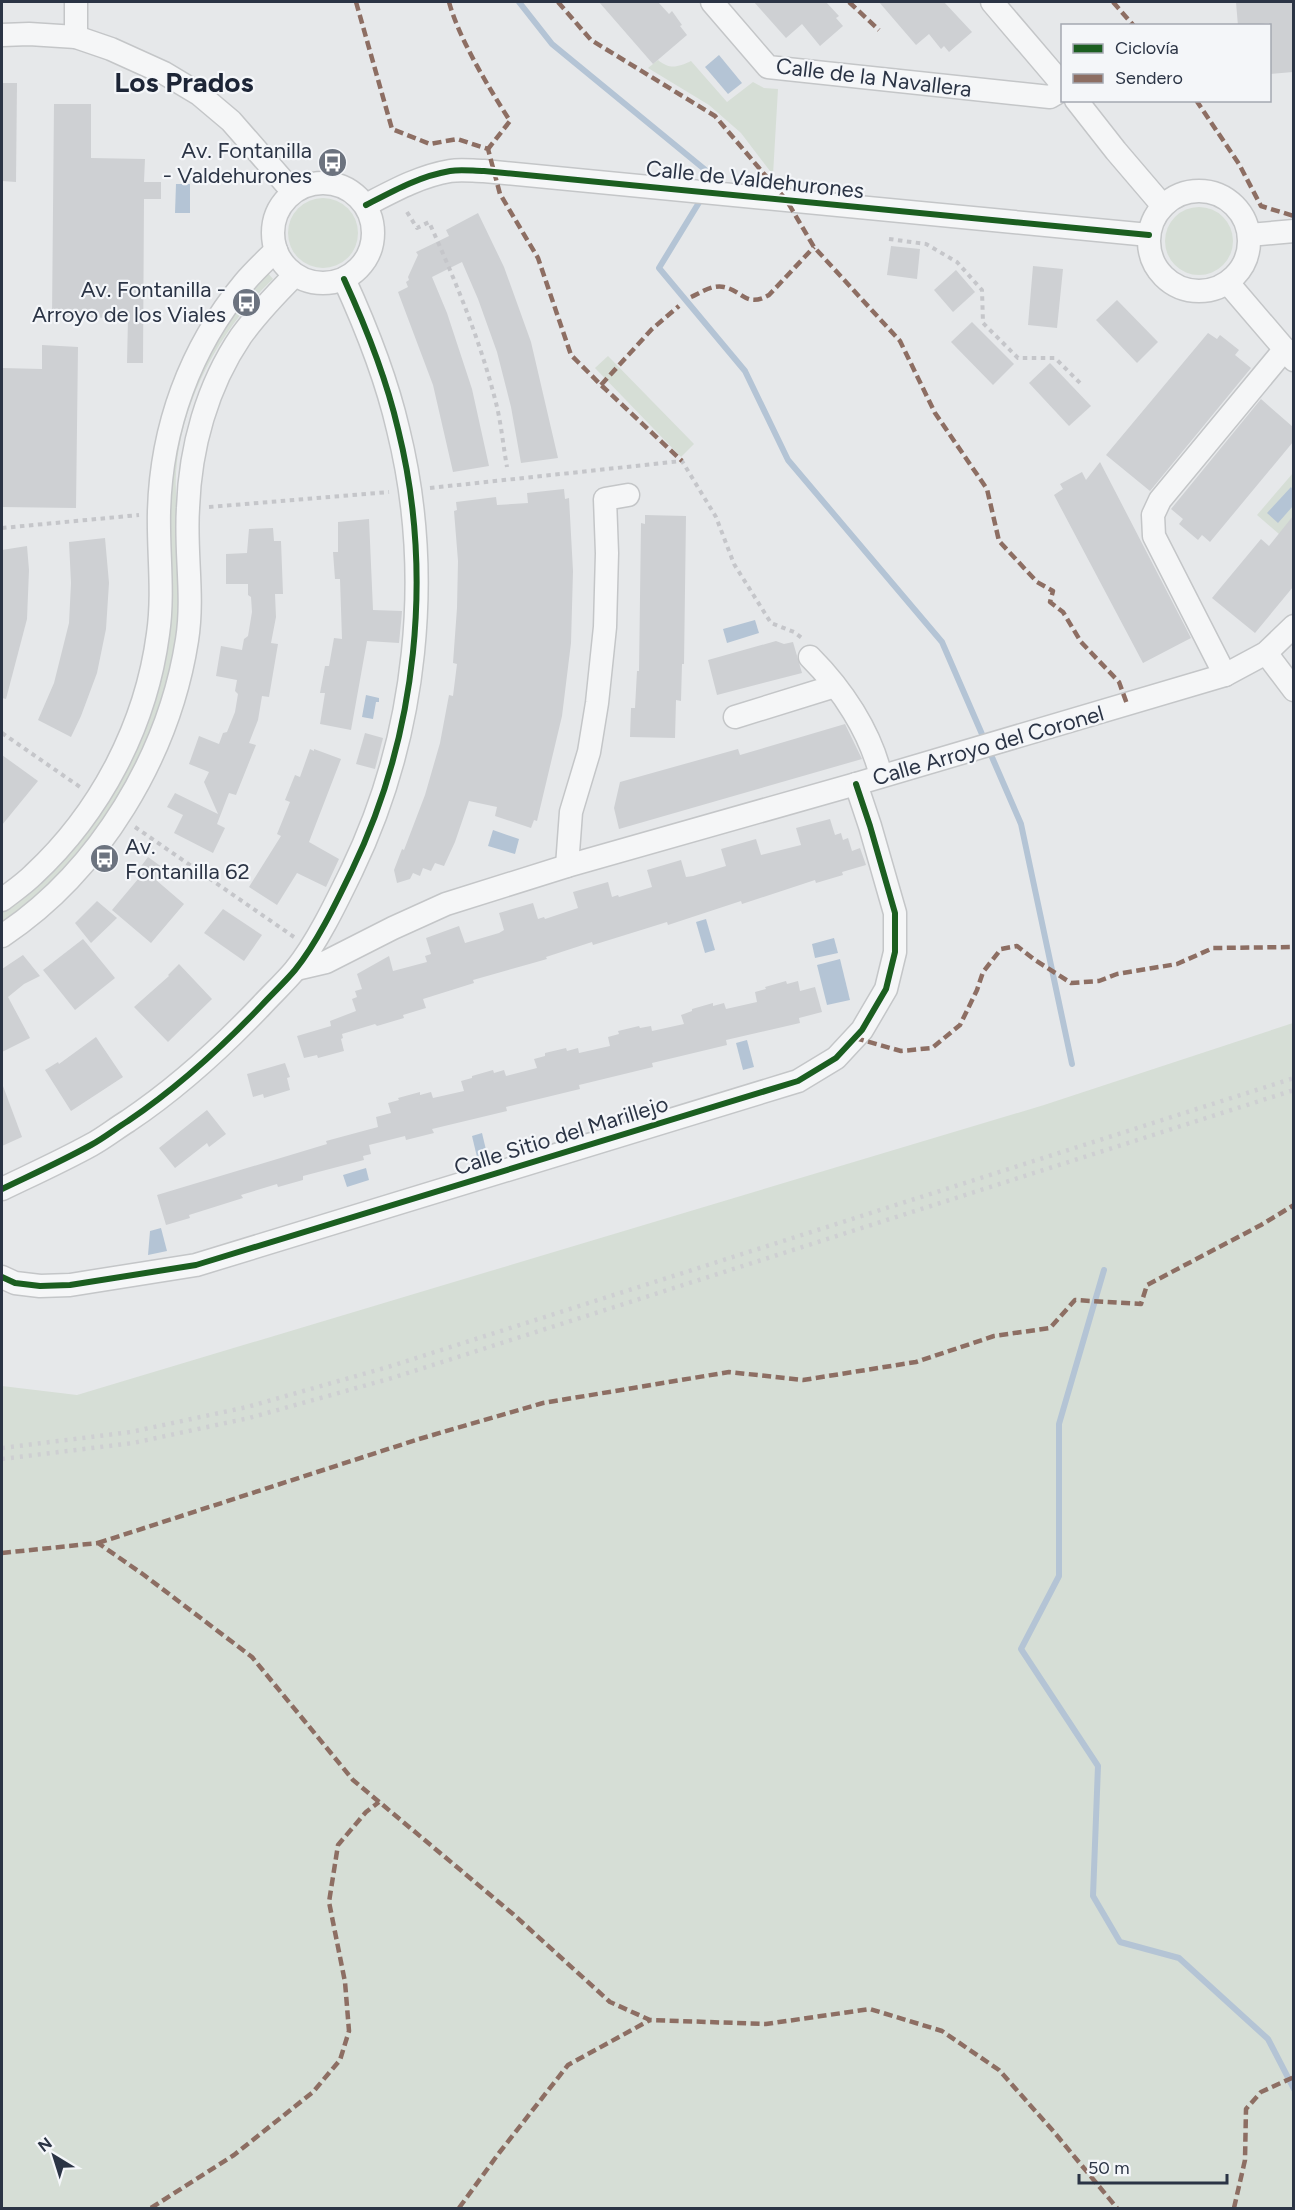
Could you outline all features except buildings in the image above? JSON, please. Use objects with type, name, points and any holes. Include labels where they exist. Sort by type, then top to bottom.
[{"type":"street","points":[[76,2],[76,37]]},
{"type":"street","name":"Calle de la Navallera","points":[[712,2],[768,68],[1050,97],[1061,91]]},
{"type":"street","points":[[992,2],[1061,83]]},
{"type":"street","points":[[2,35],[76,37],[111,49],[164,73],[199,94],[231,121],[293,192]]},
{"type":"street","points":[[1078,102],[1163,206]]},
{"type":"street","name":"Calle de Valdehurones","points":[[366,205],[406,184],[428,176],[452,171],[484,171],[1149,235]]},
{"type":"street","points":[[332,183],[351,191],[366,205],[373,225],[372,247],[361,266],[344,279],[328,283],[311,282],[295,275],[284,264],[276,250],[273,229],[279,208],[293,192],[312,184],[332,183]]},
{"type":"street","points":[[1191,192],[1207,192],[1222,197],[1235,206],[1244,219],[1249,235],[1249,248],[1245,262],[1238,273],[1228,283],[1213,290],[1196,292],[1180,288],[1166,280],[1155,267],[1149,252],[1149,235],[1153,219],[1163,206],[1176,196],[1191,192]]},
{"type":"street","points":[[1249,235],[1293,231]]},
{"type":"street","points":[[2,900],[33,875],[71,833],[97,800],[124,750],[146,693],[158,634],[162,573],[159,513],[161,470],[169,429],[181,390],[198,351],[219,316],[245,282],[276,250]]},
{"type":"street","points":[[2,936],[53,894],[94,850],[119,816],[150,763],[172,701],[187,639],[190,574],[188,509],[192,464],[202,419],[218,376],[241,336],[295,275]]},
{"type":"street","points":[[2,1189],[93,1144],[160,1099],[223,1046],[296,969],[334,908],[368,833],[389,775],[406,705],[415,633],[416,561],[410,490],[399,430],[382,371],[344,279]]},
{"type":"street","points":[[1225,675],[1154,536],[1153,515],[1160,500],[1289,355],[1228,283]]},
{"type":"street","points":[[567,866],[571,812],[589,752],[605,627],[607,553],[605,499],[628,495]]},
{"type":"street","name":"Calle Arroyo del Coronel","points":[[296,969],[326,962],[446,904],[567,866],[856,784],[1225,675],[1266,653],[1293,626]]},
{"type":"street","points":[[810,651],[850,706],[887,774]]},
{"type":"street","points":[[1266,653],[1293,690]]},
{"type":"street","points":[[735,717],[835,686]]},
{"type":"street","name":"Calle Sitio del Marillejo","points":[[2,1277],[15,1282],[40,1286],[70,1285],[196,1265],[798,1081],[836,1058],[862,1030],[886,989],[895,952],[895,914],[856,784]]},
{"type":"path","points":[[407,212],[417,228],[429,222],[461,292],[478,339],[496,402],[507,467]]},
{"type":"path","points":[[889,239],[927,244],[957,262],[982,290],[983,323],[1018,358],[1055,358],[1082,385]]},
{"type":"path","points":[[440,487],[682,461],[716,517],[734,564],[771,623],[794,632],[810,651]]},
{"type":"path","points":[[218,507],[389,492]]},
{"type":"path","points":[[2,528],[127,516]]},
{"type":"path","points":[[2,733],[71,781]]},
{"type":"path","points":[[143,833],[294,938]]},
{"type":"shaded area","points":[[658,60],[666,65],[674,66],[691,61],[727,102],[753,82],[764,88],[778,89],[773,175],[741,133],[709,105],[648,68]]},
{"type":"shaded area","points":[[323,198],[336,201],[348,208],[355,220],[358,233],[355,246],[348,258],[336,265],[323,268],[310,265],[298,258],[291,246],[288,233],[291,220],[298,208],[310,201]]},
{"type":"shaded area","points":[[1199,207],[1212,210],[1223,217],[1230,228],[1233,241],[1230,254],[1223,265],[1212,272],[1199,275],[1186,272],[1175,265],[1168,254],[1165,241],[1168,228],[1175,217],[1186,210]]},
{"type":"shaded area","points":[[267,272],[273,279],[237,320],[207,367],[195,392],[179,446],[176,502],[182,573],[181,587],[176,637],[166,686],[151,732],[131,776],[106,817],[77,855],[42,891],[2,922],[2,910],[75,844],[166,653],[173,583],[168,512],[174,431],[225,319]]},
{"type":"shaded area","points":[[608,356],[694,444],[681,457],[595,368]]},
{"type":"shaded area","points":[[1293,473],[1293,546],[1257,515]]},
{"type":"shaded area","points":[[1293,1023],[1293,2208],[2,2208],[2,1386],[77,1395],[1044,1105]]},
{"type":"water","points":[[719,55],[742,83],[728,94],[705,67]]},
{"type":"water","points":[[176,184],[190,184],[190,213],[175,213]]},
{"type":"water","points":[[1291,487],[1293,506],[1278,523],[1267,513]]},
{"type":"water","points":[[755,620],[759,633],[727,643],[723,629]]},
{"type":"water","points":[[366,695],[379,698],[373,719],[362,717]]},
{"type":"water","points":[[493,830],[519,839],[515,854],[488,846]]},
{"type":"water","points":[[706,919],[715,950],[705,953],[696,922]]},
{"type":"water","points":[[834,938],[838,953],[815,958],[812,944]]},
{"type":"water","points":[[840,959],[850,1000],[827,1005],[817,965]]},
{"type":"water","points":[[747,1040],[754,1067],[743,1070],[736,1043]]},
{"type":"water","points":[[482,1133],[487,1154],[477,1157],[472,1136]]},
{"type":"water","points":[[366,1168],[369,1180],[347,1187],[343,1175]]},
{"type":"water","points":[[161,1228],[167,1251],[148,1255],[150,1231]]},
{"type":"waterway","points":[[519,2],[552,44],[714,177],[708,188]]},
{"type":"waterway","points":[[703,196],[659,268],[745,371],[788,460],[942,642],[1021,824],[1072,1064]]},
{"type":"waterway","points":[[1104,1270],[1059,1424],[1059,1576],[1021,1649],[1098,1766],[1093,1896],[1120,1942],[1179,1958],[1268,2039],[1294,2089]]},
{"type":"railway","points":[[2,1448],[131,1432],[247,1407],[388,1367],[1294,1078]]},
{"type":"railway","points":[[2,1459],[133,1443],[249,1418],[392,1378],[1294,1090]]},
{"type":"marked path","points":[[356,2],[392,129],[430,144],[457,139],[488,149],[500,194],[538,258],[571,355],[682,461]]},
{"type":"marked path","points":[[449,2],[467,47],[510,121],[488,149]]},
{"type":"marked path","points":[[558,2],[591,40],[715,116],[787,201],[814,247],[900,341],[935,413],[987,489],[999,541],[1037,582],[1053,591],[1050,602],[1063,612],[1081,642],[1119,682],[1127,704]]},
{"type":"marked path","points":[[849,2],[879,30]]},
{"type":"marked path","points":[[1113,2],[1132,24]]},
{"type":"marked path","points":[[1197,102],[1239,164],[1261,206],[1294,216]]},
{"type":"marked path","points":[[691,297],[707,289],[720,286],[750,299],[761,299],[769,295],[814,247]]},
{"type":"marked path","points":[[601,385],[652,329],[679,306]]},
{"type":"marked path","points":[[855,1038],[901,1051],[932,1048],[960,1025],[983,972],[1001,949],[1017,946],[1071,983],[1099,981],[1117,974],[1177,964],[1213,948],[1294,947]]},
{"type":"marked path","points":[[98,1543],[419,1439],[543,1403],[729,1372],[803,1380],[916,1362],[994,1336],[1050,1328],[1075,1300],[1141,1304],[1147,1285],[1294,1205]]},
{"type":"marked path","points":[[2,1553],[98,1543],[144,1575],[252,1657],[353,1780],[513,1914],[610,2002],[650,2020],[766,2024],[870,2009],[942,2031],[999,2070],[1117,2208]]},
{"type":"marked path","points":[[151,2208],[234,2155],[313,2092],[340,2060],[349,2031],[345,1982],[329,1902],[338,1845],[366,1812],[379,1802]]},
{"type":"marked path","points":[[459,2208],[568,2065],[650,2020]]},
{"type":"marked path","points":[[1234,2208],[1245,2160],[1246,2109],[1261,2092],[1294,2077]]},
{"type":"cycle path","points":[[366,205],[428,176],[467,170],[1149,235]]},
{"type":"cycle path","points":[[2,1189],[91,1145],[128,1121],[181,1081],[246,1022],[291,975],[311,947],[352,870],[374,818],[392,765],[405,709],[413,653],[416,597],[415,540],[409,484],[388,390],[375,352],[344,279]]},
{"type":"cycle path","points":[[2,1277],[15,1283],[40,1286],[70,1285],[196,1265],[798,1081],[836,1058],[862,1030],[886,989],[895,952],[895,913],[856,784]]},
{"type":"place","name":"Av. Fontanilla - Valdehurones","points":[[333,163]]},
{"type":"place","name":"Av. Fontanilla - Arroyo de los Viales","points":[[247,302]]},
{"type":"place","name":"Av. Fontanilla 62","points":[[104,859]]},
{"type":"district","name":"Los Prados","points":[[184,82]]}]
